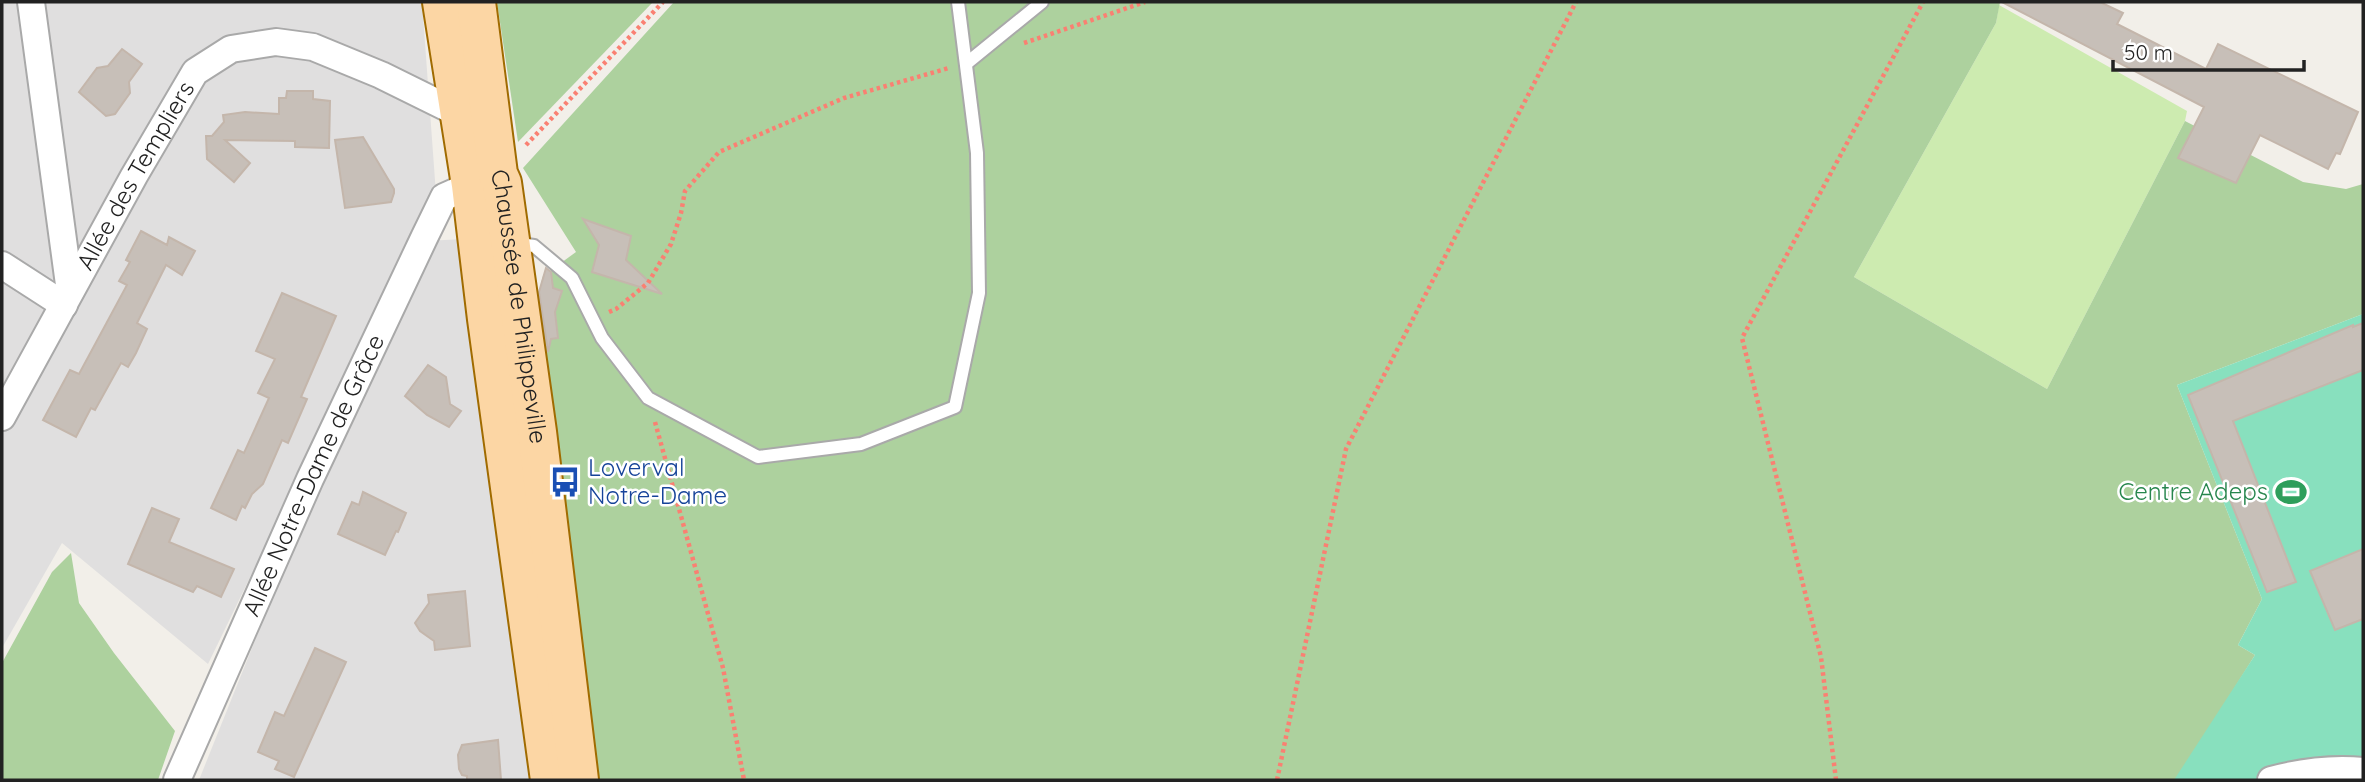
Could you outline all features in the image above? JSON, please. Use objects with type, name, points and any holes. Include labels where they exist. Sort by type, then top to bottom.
[{"type":"main road","name":"Chaussée de Philippeville","points":[[442,2],[475,111],[490,181],[509,242],[537,432],[579,780]]},
{"type":"main road","name":"Chaussée de Philippeville","points":[[475,111],[477,2]]},
{"type":"main road","name":"Chaussée de Philippeville","points":[[490,181],[487,319],[550,780]]},
{"type":"street","points":[[31,2],[67,299]]},
{"type":"street","name":"Allée des Templiers","points":[[2,417],[134,176],[195,72],[231,50],[276,42],[313,47],[475,111]]},
{"type":"street","name":"Allée Notre-Dame de Grâce","points":[[177,780],[310,479],[444,197],[490,181]]},
{"type":"street","points":[[2,265],[67,299]]},
{"type":"street","points":[[2270,780],[2334,769],[2363,771]]},
{"type":"lane","points":[[509,242],[534,246],[572,278],[602,338],[648,398],[758,457],[862,444],[955,407],[979,293],[977,153],[958,2]]},
{"type":"lane","points":[[967,63],[1042,2]]},
{"type":"path","points":[[490,181],[663,2]]},
{"type":"path","points":[[1018,45],[1145,2]]},
{"type":"path","points":[[1277,780],[1346,449],[1576,2]]},
{"type":"path","points":[[1836,780],[1821,657],[1742,338],[1923,2]]},
{"type":"path","points":[[592,319],[616,309],[648,283],[671,244],[685,191],[719,152],[844,97],[967,63]]},
{"type":"path","points":[[648,398],[723,668],[744,780]]},
{"type":"shaded area","points":[[2,2],[422,2],[436,194],[208,664],[62,543],[2,648]]},
{"type":"shaded area","points":[[464,239],[534,780],[199,780],[274,593],[425,241]]},
{"type":"green space","points":[[497,2],[653,2],[518,142]]},
{"type":"green space","points":[[674,2],[2000,2],[1996,23],[1854,277],[2047,389],[2185,121],[2303,182],[2346,189],[2363,184],[2363,314],[2177,385],[2262,599],[2238,645],[2255,655],[2177,780],[599,780],[535,306],[543,276],[576,252],[523,168]]},
{"type":"green space","points":[[1999,5],[2187,111],[2185,121],[2047,389],[1854,277],[1996,23]]},
{"type":"green space","name":"Centre Adeps","points":[[2363,314],[2363,780],[2174,780],[2255,655],[2238,645],[2262,599],[2177,385]]},
{"type":"green space","points":[[71,553],[79,603],[175,731],[158,780],[2,780],[2,663],[52,572]]},
{"type":"building","points":[[2002,2],[2100,2],[2123,13],[2117,24],[2206,69],[2218,44],[2358,112],[2340,154],[2336,153],[2328,169],[2260,135],[2236,183],[2178,158],[2204,107]]},
{"type":"building","points":[[122,49],[142,64],[129,82],[130,93],[115,114],[106,116],[79,92],[97,68],[108,66]]},
{"type":"building","points":[[287,91],[313,91],[313,99],[330,101],[329,148],[295,147],[295,141],[225,140],[250,163],[234,182],[207,159],[206,136],[212,136],[224,122],[223,115],[245,112],[279,114],[279,98],[286,98]]},
{"type":"building","points":[[363,137],[394,193],[391,202],[345,208],[335,140]]},
{"type":"building","points":[[583,219],[631,236],[626,260],[662,294],[592,272],[599,245]]},
{"type":"building","points":[[141,231],[167,245],[169,237],[195,251],[182,275],[166,265],[137,323],[147,329],[136,353],[128,367],[121,363],[95,410],[91,408],[76,437],[43,420],[70,370],[79,374],[127,285],[119,281],[130,262],[126,260]]},
{"type":"building","points":[[546,268],[551,272],[553,288],[562,291],[555,312],[558,338],[551,339],[548,352],[539,292]]},
{"type":"building","points":[[282,293],[336,316],[301,397],[307,399],[288,443],[282,440],[263,484],[252,494],[245,508],[242,506],[236,520],[211,508],[238,450],[244,453],[269,398],[258,393],[275,359],[256,351]]},
{"type":"building","points":[[2363,323],[2363,370],[2233,421],[2296,582],[2267,592],[2188,395]]},
{"type":"building","points":[[428,365],[446,377],[450,404],[461,411],[449,427],[427,415],[405,396]]},
{"type":"building","points":[[363,492],[406,513],[385,555],[338,534],[352,502],[359,505]]},
{"type":"building","points":[[152,508],[179,519],[169,542],[234,569],[221,597],[197,586],[193,592],[128,564]]},
{"type":"building","points":[[2363,549],[2363,619],[2335,630],[2310,571]]},
{"type":"building","points":[[465,591],[470,646],[435,650],[434,641],[420,631],[415,623],[429,603],[428,595]]},
{"type":"building","points":[[315,648],[346,662],[294,777],[275,769],[279,761],[258,752],[275,712],[284,716]]},
{"type":"building","points":[[498,740],[501,780],[467,780],[467,776],[462,775],[459,769],[458,755],[462,745]]},
{"type":"place","name":"Loverval Notre-Dame","points":[[565,482]]},
{"type":"place","name":"Centre Adeps","points":[[2291,492]]}]
